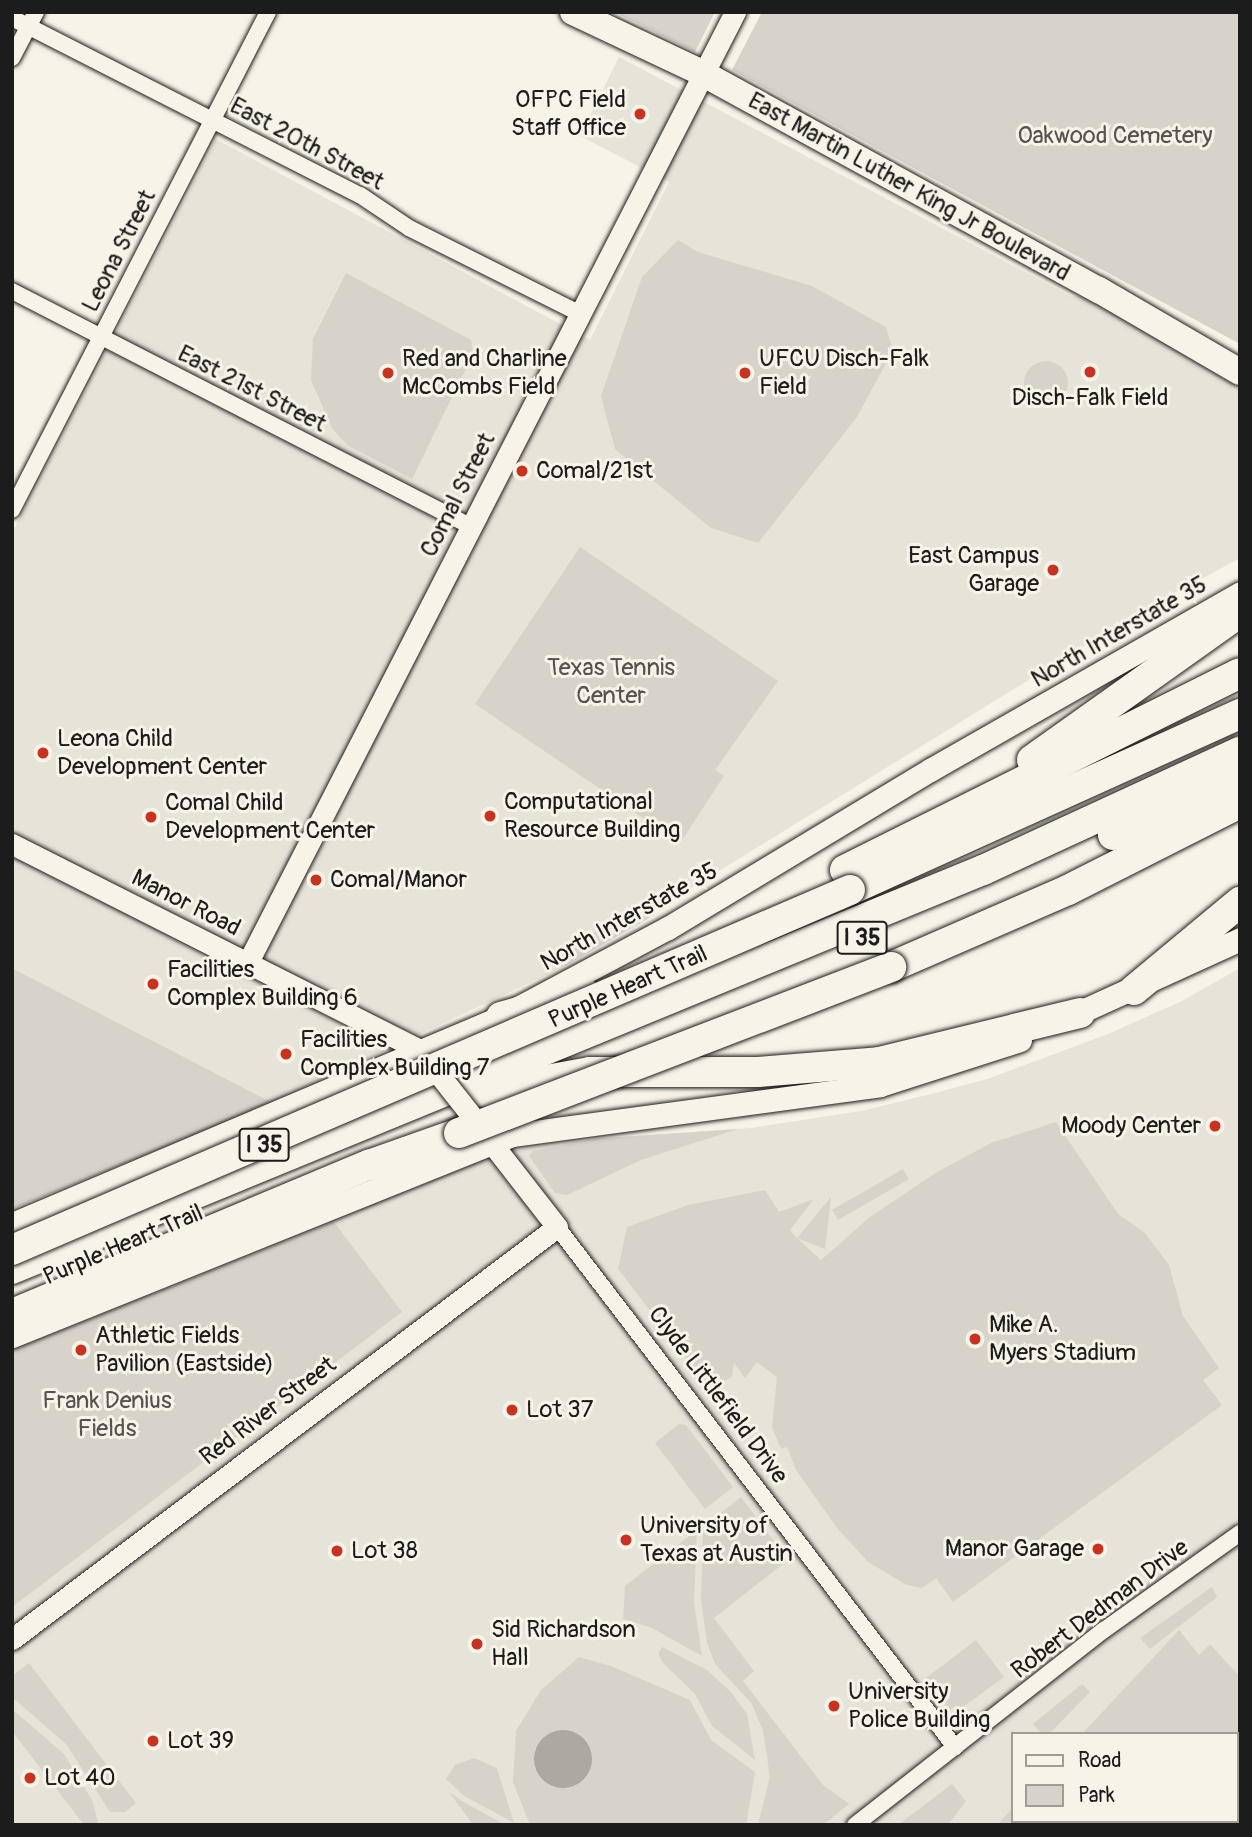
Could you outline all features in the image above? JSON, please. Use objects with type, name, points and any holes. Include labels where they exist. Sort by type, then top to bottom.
[{"type":"highway","points":[[508,1027],[847,880],[953,814],[1240,612]]},
{"type":"highway","points":[[953,814],[1240,673]]},
{"type":"highway","name":"I 35","points":[[847,880],[1240,715]]},
{"type":"highway","name":"Purple Heart Trail","points":[[12,1269],[954,881],[1108,815],[1240,752]]},
{"type":"highway","name":"Purple Heart Trail","points":[[12,1291],[481,1092],[1042,866],[1240,776]]},
{"type":"highway","name":"Purple Heart Trail","points":[[12,1314],[369,1165],[525,1110],[891,967],[1068,890],[1240,803]]},
{"type":"highway","points":[[508,1027],[697,962],[954,881]]},
{"type":"highway","points":[[1134,990],[1240,902]]},
{"type":"highway","points":[[481,1092],[590,1072],[758,1072],[879,1062],[1080,1013]]},
{"type":"highway","name":"Purple Heart Trail","points":[[12,1250],[508,1027]]},
{"type":"highway","points":[[12,1328],[101,1300]]},
{"type":"main road","name":"East Martin Luther King Jr Boulevard","points":[[573,12],[702,73],[1099,290],[1240,372]]},
{"type":"main road","name":"North Interstate 35","points":[[12,1224],[246,1128],[417,1049],[508,1027],[942,763],[1240,593]]},
{"type":"main road","points":[[12,1336],[484,1133],[731,1108],[880,1085],[1000,1047],[1134,990],[1240,939]]},
{"type":"street","name":"Leona Street","points":[[12,510],[268,12]]},
{"type":"street","name":"Comal Street","points":[[247,964],[735,12]]},
{"type":"street","name":"East 20th Street","points":[[12,18],[32,19],[212,120],[360,195],[409,228],[579,313]]},
{"type":"street","points":[[12,58],[32,19]]},
{"type":"street","name":"East 21st Street","points":[[12,291],[472,527]]},
{"type":"street","name":"Manor Road","points":[[12,844],[417,1049],[484,1133]]},
{"type":"street","name":"Clyde Littlefield Drive","points":[[484,1133],[955,1747]]},
{"type":"street","name":"Red River Street","points":[[12,1639],[557,1227]]},
{"type":"street","name":"Robert Dedman Drive","points":[[855,1825],[1104,1630],[1240,1533]]},
{"type":"shaded area","points":[[619,57],[1072,297],[1084,295],[1213,366],[1240,386],[1240,558],[1126,620],[565,966],[273,1103],[12,968],[12,533],[216,139],[590,340],[669,182],[580,136]]},
{"type":"shaded area","name":"University of Texas at Austin","points":[[1240,968],[1240,1825],[12,1825],[12,1347],[478,1156],[600,1138],[751,1128],[861,1111],[987,1079],[1108,1034],[1182,1001]]},
{"type":"shaded area","points":[[557,1730],[569,1730],[584,1738],[592,1753],[592,1765],[584,1780],[569,1788],[557,1788],[542,1780],[534,1765],[534,1753],[542,1738]]},
{"type":"green space","points":[[614,12],[715,12],[695,52]]},
{"type":"green space","name":"Oakwood Cemetery","points":[[762,12],[1240,12],[1240,344],[732,70]]},
{"type":"green space","name":"UFCU Disch-Falk Field","points":[[678,240],[698,252],[812,286],[886,327],[893,350],[857,417],[758,543],[711,528],[615,449],[601,396],[642,277]]},
{"type":"green space","name":"Red and Charline McCombs Field","points":[[346,273],[471,340],[473,354],[412,479],[347,445],[332,428],[311,380],[313,339]]},
{"type":"green space","points":[[1046,361],[1061,368],[1068,383],[1061,398],[1046,405],[1031,398],[1024,383],[1031,368]]},
{"type":"green space","name":"Texas Tennis Center","points":[[580,547],[778,681],[715,770],[724,776],[680,843],[475,704]]},
{"type":"green space","points":[[644,911],[651,917],[565,966],[558,948]]},
{"type":"green space","points":[[12,968],[273,1103],[12,1209]]},
{"type":"green space","name":"Mike A. Myers Stadium","points":[[1056,1122],[1118,1214],[1145,1233],[1169,1265],[1183,1316],[1219,1368],[1203,1380],[1222,1405],[953,1602],[936,1578],[922,1588],[907,1585],[868,1562],[838,1529],[796,1470],[787,1447],[781,1449],[772,1427],[777,1377],[757,1362],[745,1378],[734,1363],[732,1376],[712,1391],[618,1269],[627,1227],[688,1205],[765,1190],[779,1212],[814,1199],[790,1230],[821,1260],[870,1217],[937,1172],[991,1143]]},
{"type":"green space","points":[[738,1129],[641,1160],[567,1195],[555,1193],[529,1156],[533,1151],[594,1139]]},
{"type":"green space","points":[[903,1169],[909,1179],[838,1220],[832,1210]]},
{"type":"green space","points":[[831,1197],[825,1249],[797,1238]]},
{"type":"green space","name":"Frank Denius Fields","points":[[334,1222],[402,1312],[12,1607],[12,1351]]},
{"type":"green space","points":[[679,1424],[686,1425],[733,1487],[705,1509],[655,1443]]},
{"type":"green space","points":[[741,1497],[788,1560],[714,1618],[754,1671],[743,1681],[823,1785],[849,1804],[823,1825],[758,1825],[770,1777],[763,1731],[752,1704],[715,1664],[707,1643],[701,1600],[703,1527]]},
{"type":"green space","points":[[697,1530],[694,1602],[702,1656],[652,1628],[623,1619],[625,1586]]},
{"type":"green space","points":[[1212,1587],[1217,1597],[1150,1649],[1140,1638]]},
{"type":"green space","points":[[1179,1630],[1199,1655],[1210,1644],[1240,1677],[1240,1825],[997,1825],[1010,1811],[1010,1823],[1238,1823],[1238,1732],[1084,1732]]},
{"type":"green space","points":[[976,1640],[1004,1677],[959,1710],[955,1706],[950,1710],[926,1678]]},
{"type":"green space","points":[[662,1647],[707,1670],[731,1692],[747,1714],[755,1760],[712,1726],[695,1694],[662,1662],[658,1653]]},
{"type":"green space","points":[[579,1657],[611,1666],[690,1700],[711,1740],[755,1772],[746,1825],[530,1825],[513,1782],[516,1731],[541,1690]],"holes":[[[547,1734],[555,1788],[535,1768],[535,1749]]]},
{"type":"green space","points":[[29,1663],[136,1803],[125,1812],[110,1812],[66,1744],[12,1697],[12,1676]]},
{"type":"green space","points":[[1082,1684],[1090,1692],[1051,1732],[1040,1732],[1033,1724]]},
{"type":"green space","points":[[12,1709],[64,1754],[92,1800],[99,1825],[84,1825],[12,1731]]},
{"type":"green space","points":[[474,1758],[497,1768],[514,1823],[464,1796],[446,1779],[455,1765]]},
{"type":"green space","points":[[952,1784],[966,1801],[948,1825],[898,1825]]},
{"type":"green space","points":[[449,1792],[462,1801],[505,1825],[473,1825]]},
{"type":"place","name":"OFPC Field Staff Office","points":[[640,114]]},
{"type":"place","name":"Disch-Falk Field","points":[[1090,372]]},
{"type":"place","name":"Red and Charline McCombs Field","points":[[388,373]]},
{"type":"place","name":"UFCU Disch-Falk Field","points":[[745,373]]},
{"type":"place","name":"Comal/21st","points":[[522,471]]},
{"type":"place","name":"East Campus Garage","points":[[1053,570]]},
{"type":"place","name":"Leona Child Development Center","points":[[43,753]]},
{"type":"place","name":"Computational Resource Building","points":[[490,816]]},
{"type":"place","name":"Comal Child Development Center","points":[[151,817]]},
{"type":"place","name":"Comal/Manor","points":[[316,880]]},
{"type":"place","name":"Facilities Complex Building 6","points":[[153,984]]},
{"type":"place","name":"Facilities Complex Building 7","points":[[286,1054]]},
{"type":"place","name":"Moody Center","points":[[1215,1126]]},
{"type":"place","name":"Mike A. Myers Stadium","points":[[975,1339]]},
{"type":"place","name":"Athletic Fields Pavilion (Eastside)","points":[[81,1350]]},
{"type":"place","name":"Lot 37","points":[[512,1410]]},
{"type":"place","name":"University of Texas at Austin","points":[[626,1540]]},
{"type":"place","name":"Manor Garage","points":[[1098,1549]]},
{"type":"place","name":"Lot 38","points":[[337,1551]]},
{"type":"place","name":"Sid Richardson Hall","points":[[477,1644]]},
{"type":"place","name":"University Police Building","points":[[834,1706]]},
{"type":"place","name":"Lot 39","points":[[153,1741]]},
{"type":"place","name":"Lot 40","points":[[30,1778]]}]
